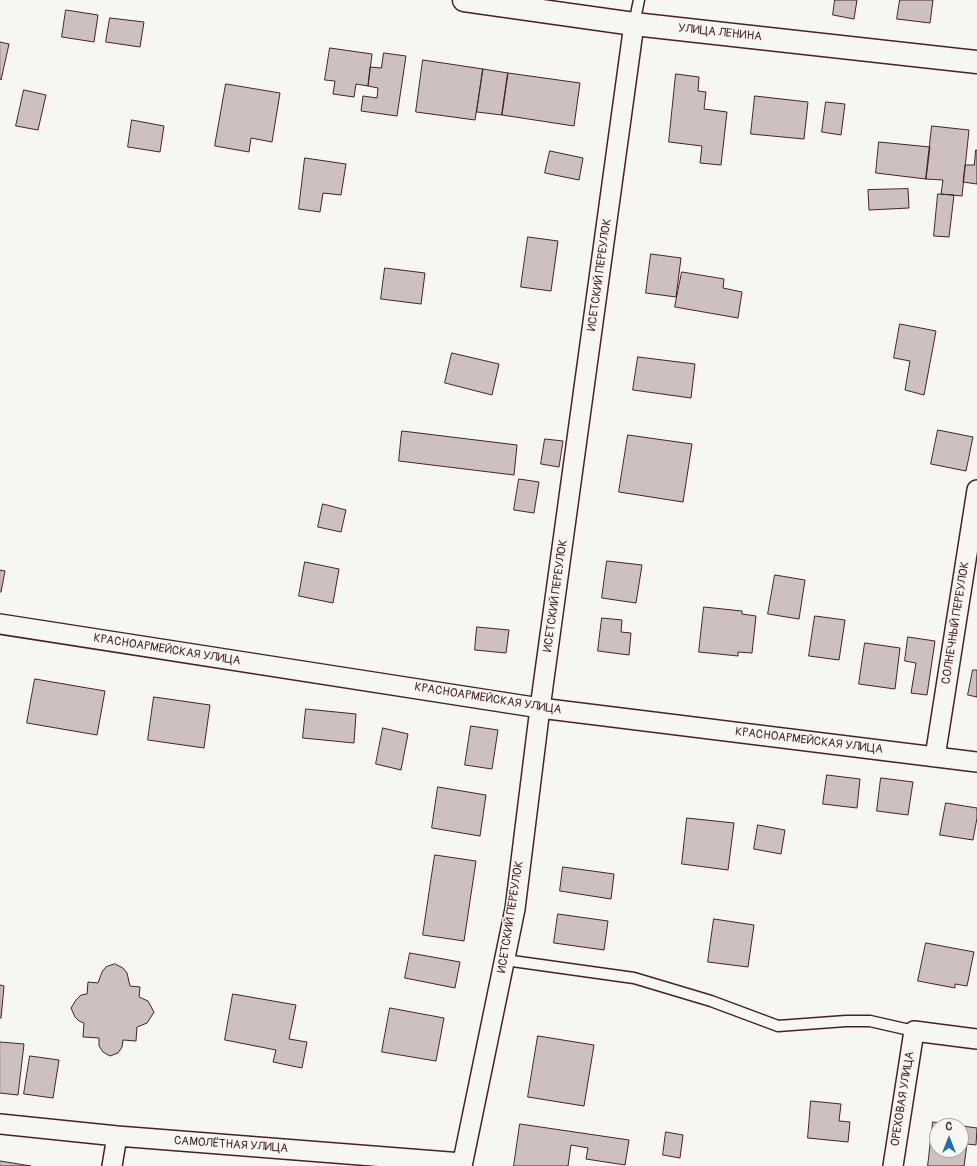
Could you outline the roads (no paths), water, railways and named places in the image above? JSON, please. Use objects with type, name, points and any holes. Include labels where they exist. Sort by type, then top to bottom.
[{"type":"street","name":"УЛИЦА ЛЕНИНА","points":[[464,0],[634,24],[977,62]]},
{"type":"street","name":"ИСЕТСКИЙ ПЕРЕУЛОК","points":[[462,1164],[515,909],[540,708],[634,24]]},
{"type":"street","name":"СОЛНЕЧНЫЙ ПЕРЕУЛОК","points":[[935,757],[977,490]]},
{"type":"street","name":"КРАСНОАРМЕЙСКАЯ УЛИЦА","points":[[0,624],[540,708],[977,762]]},
{"type":"street","points":[[914,1031],[977,1039]]},
{"type":"street","name":"ОРЕХОВАЯ УЛИЦА","points":[[893,1166],[914,1031]]},
{"type":"street","name":"САМОЛЁТНАЯ УЛИЦА","points":[[0,1124],[117,1136],[462,1164]]},
{"type":"street","points":[[112,1166],[117,1136]]},
{"type":"lane","points":[[634,24],[639,0]]},
{"type":"lane","points":[[505,960],[634,978],[711,1001],[778,1026],[846,1021],[870,1021],[914,1031]]}]
